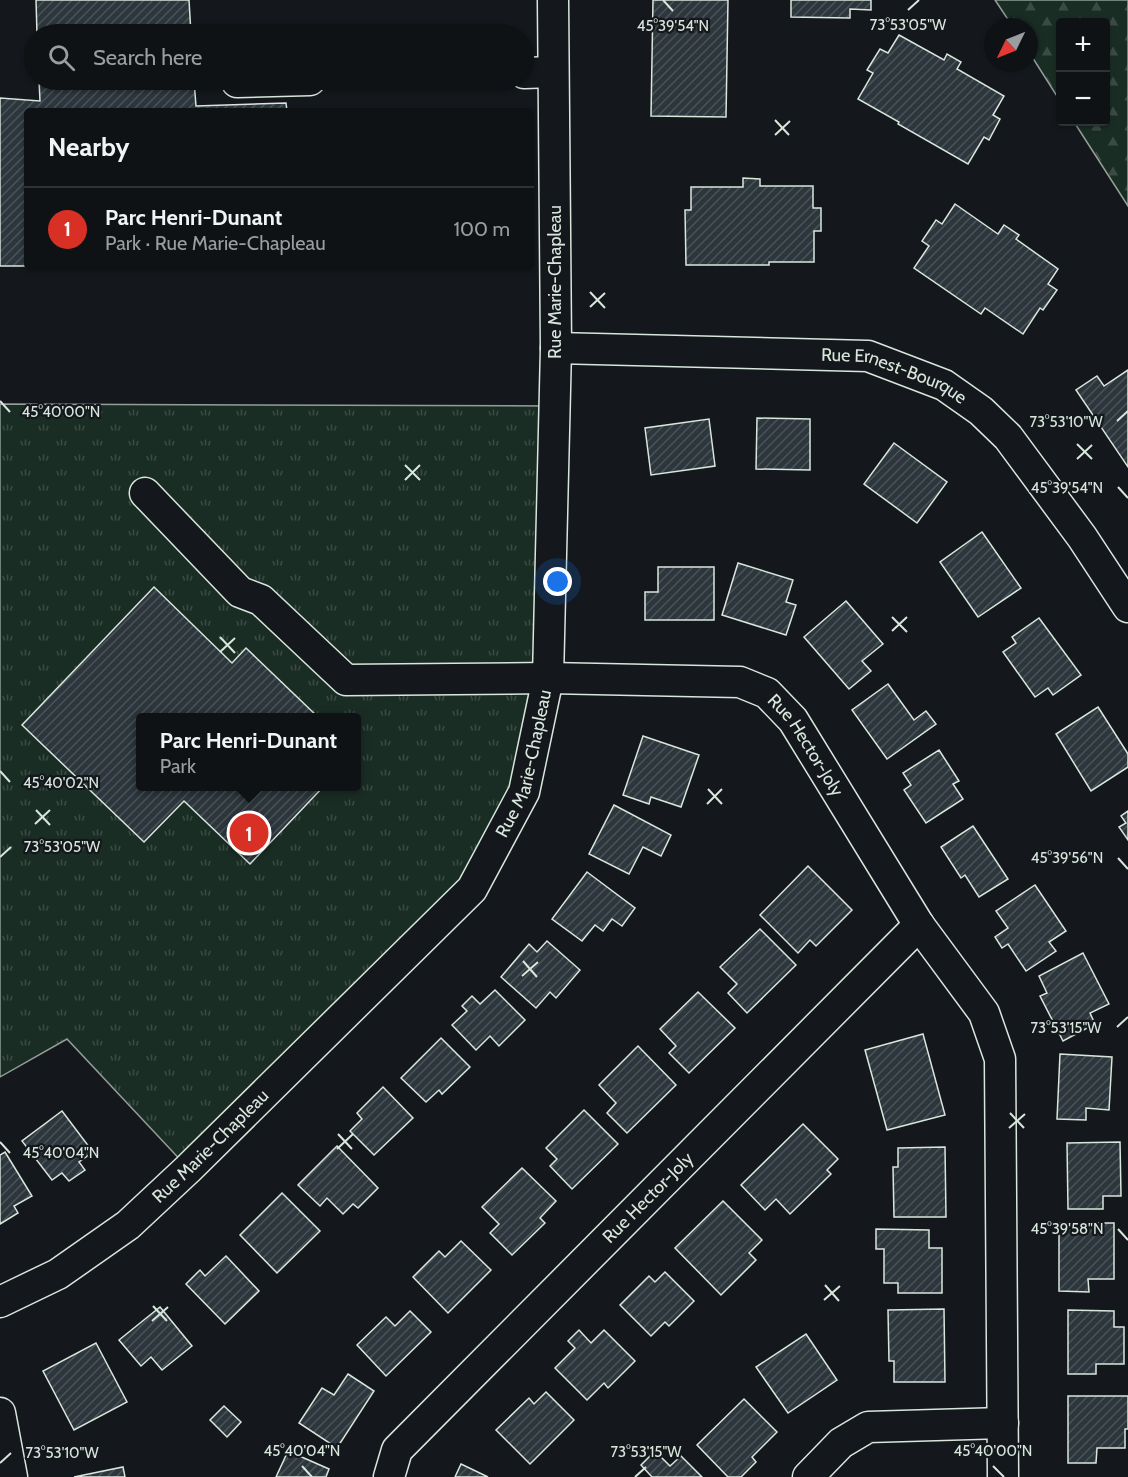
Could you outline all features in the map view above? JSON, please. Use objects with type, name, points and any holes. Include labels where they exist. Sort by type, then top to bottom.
[{"type":"street","name":"Rue Marie-Chapleau","points":[[0,1302],[58,1274],[128,1226],[195,1163],[472,889],[524,792],[549,678],[556,348],[553,0]]},
{"type":"street","points":[[534,73],[553,72]]},
{"type":"street","name":"Rue Ernest-Bourque","points":[[556,348],[868,356],[944,385],[981,411],[1008,437],[1082,537],[1128,607]]},
{"type":"street","name":"Rue Hector-Joly","points":[[145,493],[240,592],[261,600],[346,680],[549,678],[740,682],[766,693],[793,720],[919,925],[984,1013],[1000,1059],[1003,1477]]},
{"type":"street","name":"Rue Hector-Joly","points":[[389,1477],[397,1450],[919,925]]},
{"type":"street","points":[[0,1413],[12,1477]]},
{"type":"street","points":[[808,1477],[841,1443],[868,1427],[1003,1423]]},
{"type":"green space","points":[[995,0],[1128,0],[1128,206],[1077,126],[1110,126],[1110,18],[1056,18],[1056,95],[1038,66],[1038,18],[1007,18]]},
{"type":"green space","points":[[0,404],[547,406],[545,678],[521,785],[477,881],[187,1167],[67,1039],[0,1077]]},
{"type":"building","points":[[36,0],[189,0],[190,24],[37,24]]},
{"type":"building","points":[[653,0],[728,0],[726,117],[651,116]]},
{"type":"building","points":[[791,0],[871,0],[871,10],[850,9],[850,18],[791,17]]},
{"type":"building","points":[[899,35],[944,60],[947,54],[961,62],[957,69],[1004,96],[993,115],[1000,119],[989,140],[984,137],[968,164],[858,99],[873,73],[867,70],[880,49],[888,53]]},
{"type":"building","points":[[39,90],[195,90],[196,106],[286,103],[287,108],[24,108],[24,266],[0,266],[0,98],[40,101]]},
{"type":"building","points":[[743,178],[760,179],[760,186],[813,186],[813,208],[821,208],[821,231],[814,231],[814,262],[769,262],[769,265],[686,265],[685,210],[691,210],[691,187],[743,187]]},
{"type":"building","points":[[955,204],[998,234],[1004,225],[1019,235],[1016,239],[1058,269],[1048,284],[1057,290],[1043,310],[1040,308],[1023,334],[985,308],[981,314],[914,268],[929,246],[922,241],[936,220],[942,224]]},
{"type":"building","points":[[1128,370],[1128,467],[1076,390],[1097,376],[1104,386]]},
{"type":"building","points":[[757,418],[810,419],[810,470],[756,469]]},
{"type":"building","points":[[709,419],[715,466],[651,475],[645,428]]},
{"type":"building","points":[[894,443],[947,482],[917,523],[864,484]]},
{"type":"building","points":[[982,532],[1021,588],[978,617],[940,562]]},
{"type":"building","points":[[738,563],[793,580],[786,602],[796,605],[786,635],[722,615]]},
{"type":"building","points":[[658,567],[714,567],[714,620],[645,620],[645,592],[658,592]]},
{"type":"building","points":[[154,587],[232,663],[246,648],[314,713],[136,713],[136,791],[319,791],[250,864],[184,801],[144,842],[22,725]]},
{"type":"building","points":[[846,601],[883,644],[862,661],[871,671],[849,689],[804,637]]},
{"type":"building","points":[[1039,618],[1081,675],[1053,695],[1048,688],[1035,697],[1003,652],[1016,643],[1012,637]]},
{"type":"building","points":[[888,684],[914,720],[926,711],[936,724],[887,759],[852,710]]},
{"type":"building","points":[[1098,707],[1128,754],[1128,767],[1091,791],[1056,734]]},
{"type":"building","points":[[643,736],[699,755],[681,807],[651,797],[649,804],[623,795]]},
{"type":"building","points":[[939,750],[959,781],[953,784],[963,799],[926,823],[904,790],[911,785],[903,773]]},
{"type":"building","points":[[614,805],[671,835],[661,856],[643,847],[629,874],[589,854]]},
{"type":"building","points":[[1128,811],[1128,840],[1119,827],[1126,823],[1121,816]]},
{"type":"building","points":[[973,826],[1008,879],[979,897],[965,875],[961,878],[941,847]]},
{"type":"building","points":[[808,866],[852,910],[816,946],[810,940],[798,953],[760,915]]},
{"type":"building","points":[[587,872],[635,908],[622,926],[612,919],[603,931],[595,925],[582,941],[552,919]]},
{"type":"building","points":[[1035,885],[1066,931],[1049,942],[1056,951],[1026,971],[1008,944],[1002,948],[995,937],[1008,928],[996,911]]},
{"type":"building","points":[[760,929],[796,965],[747,1013],[728,993],[737,984],[720,967]]},
{"type":"building","points":[[547,941],[580,970],[556,998],[550,992],[536,1008],[501,977],[529,944],[537,952]]},
{"type":"building","points":[[1083,953],[1109,1004],[1090,1013],[1095,1024],[1063,1041],[1040,996],[1047,993],[1039,976]]},
{"type":"building","points":[[495,990],[525,1020],[499,1046],[490,1036],[476,1050],[452,1025],[467,1011],[462,1006],[472,996],[480,1004]]},
{"type":"building","points":[[698,992],[735,1028],[689,1073],[669,1053],[676,1046],[660,1029]]},
{"type":"building","points":[[923,1034],[945,1115],[887,1130],[865,1050]]},
{"type":"building","points":[[441,1038],[470,1067],[442,1094],[439,1090],[426,1102],[401,1078]]},
{"type":"building","points":[[638,1046],[676,1085],[627,1133],[607,1113],[616,1103],[599,1085]]},
{"type":"building","points":[[1060,1054],[1112,1057],[1109,1110],[1086,1108],[1086,1120],[1057,1119]]},
{"type":"building","points":[[383,1087],[413,1118],[374,1155],[350,1131],[362,1119],[357,1113]]},
{"type":"building","points":[[584,1110],[618,1144],[572,1189],[550,1166],[557,1159],[546,1148]]},
{"type":"building","points":[[62,1111],[93,1152],[79,1162],[85,1170],[69,1181],[62,1173],[52,1180],[22,1141]]},
{"type":"building","points":[[803,1124],[838,1159],[827,1170],[831,1174],[790,1214],[776,1199],[765,1210],[741,1185]]},
{"type":"building","points":[[1120,1142],[1121,1196],[1103,1196],[1103,1209],[1068,1209],[1067,1143]]},
{"type":"building","points":[[337,1146],[378,1188],[358,1208],[353,1204],[343,1214],[327,1198],[320,1206],[298,1185]]},
{"type":"building","points":[[945,1147],[946,1217],[894,1217],[893,1167],[898,1167],[898,1148]]},
{"type":"building","points":[[5,1152],[32,1196],[14,1206],[18,1213],[0,1224],[0,1155]]},
{"type":"building","points":[[522,1168],[556,1201],[540,1218],[545,1223],[512,1255],[490,1233],[499,1224],[482,1207]]},
{"type":"building","points":[[282,1193],[320,1231],[277,1273],[240,1235]]},
{"type":"building","points":[[723,1201],[762,1240],[749,1253],[756,1260],[721,1295],[675,1248]]},
{"type":"building","points":[[1059,1223],[1114,1223],[1114,1279],[1088,1279],[1089,1292],[1059,1291]]},
{"type":"building","points":[[876,1229],[929,1230],[929,1248],[942,1248],[942,1293],[898,1293],[898,1283],[884,1283],[884,1249],[876,1249]]},
{"type":"building","points":[[461,1241],[491,1270],[448,1313],[413,1277],[439,1251],[445,1257]]},
{"type":"building","points":[[226,1256],[259,1291],[225,1324],[186,1284],[200,1270],[205,1276]]},
{"type":"building","points":[[665,1272],[694,1301],[669,1326],[665,1322],[651,1336],[620,1305],[649,1276],[655,1282]]},
{"type":"building","points":[[160,1307],[192,1346],[162,1370],[151,1357],[141,1366],[119,1340]]},
{"type":"building","points":[[944,1309],[945,1382],[894,1382],[894,1361],[889,1361],[888,1310]]},
{"type":"building","points":[[1068,1310],[1114,1311],[1114,1327],[1124,1327],[1124,1364],[1096,1364],[1096,1374],[1068,1374]]},
{"type":"building","points":[[410,1311],[431,1332],[386,1376],[357,1345],[386,1317],[395,1326]]},
{"type":"building","points":[[579,1330],[591,1343],[604,1330],[635,1361],[608,1388],[604,1383],[587,1400],[555,1368],[575,1348],[568,1341]]},
{"type":"building","points":[[806,1334],[837,1380],[788,1413],[756,1367]]},
{"type":"building","points":[[96,1343],[127,1402],[74,1430],[43,1371]]},
{"type":"building","points":[[348,1374],[374,1391],[337,1448],[299,1423],[322,1388],[334,1395]]},
{"type":"building","points":[[546,1392],[574,1420],[530,1464],[496,1430],[529,1398],[534,1404]]},
{"type":"building","points":[[1068,1396],[1128,1396],[1128,1429],[1125,1429],[1125,1448],[1097,1448],[1096,1463],[1068,1463]]},
{"type":"building","points":[[744,1399],[777,1432],[752,1457],[756,1462],[741,1477],[728,1477],[697,1445]]},
{"type":"building","points":[[224,1406],[241,1422],[227,1437],[210,1420]]},
{"type":"building","points":[[288,1451],[329,1469],[326,1477],[276,1477]]},
{"type":"building","points":[[655,1451],[670,1466],[681,1456],[702,1477],[652,1477],[641,1465]]},
{"type":"building","points":[[461,1464],[488,1477],[455,1477]]},
{"type":"building","points":[[123,1467],[125,1477],[74,1477]]},
{"type":"place","name":"Parc Henri-Dunant","points":[[249,833]]}]
